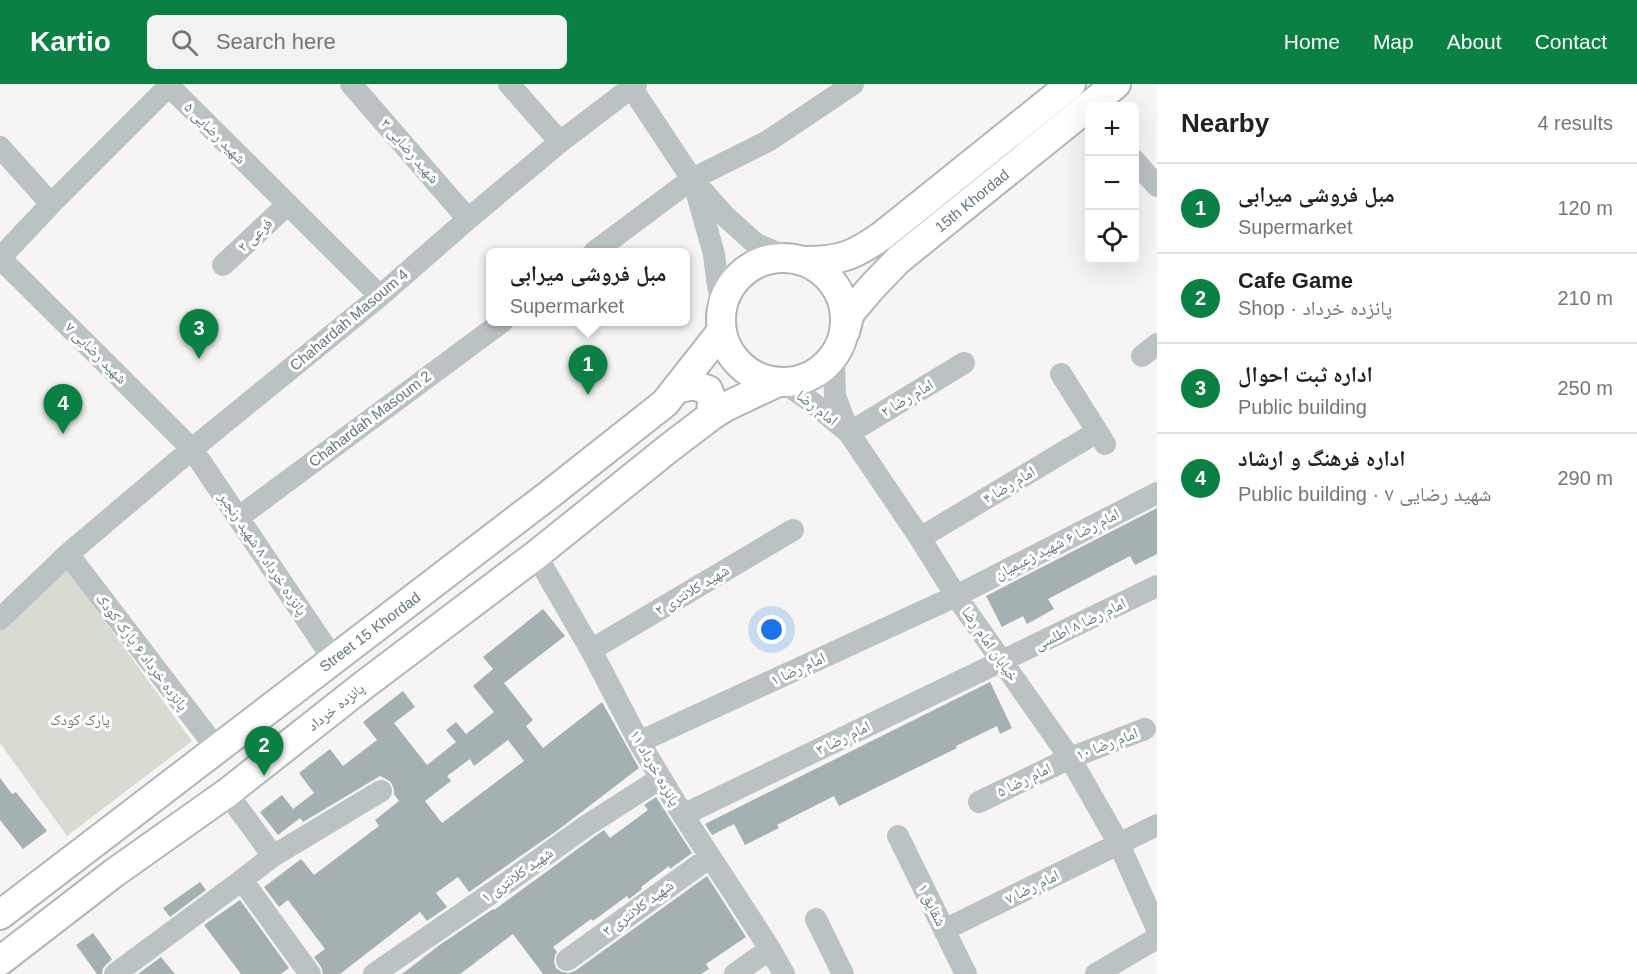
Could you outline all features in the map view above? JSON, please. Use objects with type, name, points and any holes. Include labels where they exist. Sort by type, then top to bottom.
[{"type":"main road","name":"15th Khordad","points":[[797,260],[844,257],[861,250],[883,235],[1071,84]]},
{"type":"main road","name":"15th Khordad","points":[[1095,102],[1116,84]]},
{"type":"main road","name":"15th Khordad","points":[[845,332],[850,313],[898,260],[1085,110]]},
{"type":"main road","points":[[771,259],[797,260],[825,273],[838,289],[846,310],[845,332],[841,346],[834,358],[820,371],[803,380],[781,382],[762,380],[743,369],[729,352],[722,318],[729,288],[740,274],[754,264],[771,259]]},
{"type":"main road","name":"Street 15 Khordad","points":[[0,915],[665,403],[722,318]]},
{"type":"main road","points":[[711,416],[725,407],[781,382]]},
{"type":"main road","points":[[676,389],[693,385],[708,390],[712,400],[711,416]]},
{"type":"main road","name":"پانزده خرداد","points":[[0,961],[114,873],[227,792],[536,555],[711,416]]},
{"type":"street","name":"شهید رضایی ۳","points":[[351,84],[468,219]]},
{"type":"street","points":[[509,84],[560,142]]},
{"type":"street","points":[[599,248],[692,179],[768,141],[853,84]]},
{"type":"street","name":"Chahardah Masoum 4","points":[[0,619],[68,554],[192,448],[380,296],[468,219],[632,85]]},
{"type":"street","points":[[632,85],[692,179],[726,217],[756,244],[797,260]]},
{"type":"street","name":"شهید رضایی ۵","points":[[51,204],[168,86],[380,296]]},
{"type":"street","points":[[2,152],[51,204]]},
{"type":"street","points":[[1139,166],[1157,186]]},
{"type":"street","points":[[692,179],[711,245],[722,318]]},
{"type":"street","name":"شهید رضایی ۷","points":[[51,204],[0,258],[192,448]]},
{"type":"street","name":"فرعی ۲","points":[[223,265],[288,204]]},
{"type":"street","name":"Chahardah Masoum 2","points":[[238,517],[494,326]]},
{"type":"street","name":"خیابان امام رضا","points":[[834,358],[836,396],[849,433],[956,596],[1070,758],[1119,844],[1157,929]]},
{"type":"street","name":"امام رضا ۲","points":[[849,433],[964,363]]},
{"type":"street","name":"امام رضا ۴","points":[[920,538],[1102,439],[1062,374]]},
{"type":"street","name":"امام رضا","points":[[781,382],[813,403],[849,433]]},
{"type":"street","name":"پانزده خرداد ۸ شهید رنجبر","points":[[192,448],[334,660]]},
{"type":"street","name":"امام رضا ۶ شهید زعیمیان","points":[[956,596],[1157,493]]},
{"type":"street","name":"شهید کلانتری ۲","points":[[591,650],[793,530]]},
{"type":"street","name":"پانزده خرداد ۶ پارک کودک","points":[[68,554],[217,749]]},
{"type":"street","name":"پانزده خرداد ۱۱","points":[[536,555],[591,650],[639,742],[784,974]]},
{"type":"street","name":"امام رضا ۸ اطلسی","points":[[1003,661],[1157,586]]},
{"type":"street","name":"امام رضا ۱","points":[[639,742],[956,596]]},
{"type":"street","name":"امام رضا ۳","points":[[683,815],[1003,661]]},
{"type":"street","name":"امام رضا ۱۰","points":[[1070,758],[1145,729]]},
{"type":"street","name":"امام رضا ۵","points":[[979,802],[1070,758]]},
{"type":"street","name":"شهید کلانتری ۱","points":[[374,974],[586,826],[661,778]]},
{"type":"street","points":[[115,974],[273,856],[381,791]]},
{"type":"street","points":[[227,792],[273,856]]},
{"type":"street","name":"امام رضا ۷","points":[[944,930],[1157,825]]},
{"type":"street","name":"شقایق ۱","points":[[898,836],[966,974]]},
{"type":"street","name":"شهید کلانتری ۳","points":[[567,960],[710,857]]},
{"type":"street","points":[[242,880],[310,974]]},
{"type":"street","points":[[816,919],[843,974]]},
{"type":"street","points":[[1096,974],[1157,938]]},
{"type":"street","points":[[735,974],[770,949]]},
{"type":"green space","name":"پارک کودک","points":[[67,569],[192,741],[67,836],[0,743],[0,630]]},
{"type":"building","points":[[1157,508],[1157,554],[1135,565],[1130,556],[1048,599],[1054,609],[1027,624],[1023,616],[1002,627],[986,596]]},
{"type":"building","points":[[543,609],[565,636],[504,683],[533,720],[526,726],[543,748],[602,702],[639,768],[558,830],[469,892],[458,877],[436,893],[447,907],[427,921],[420,912],[340,974],[323,974],[314,957],[325,949],[288,900],[279,907],[264,887],[301,859],[314,875],[379,826],[375,820],[399,801],[394,794],[392,784],[380,776],[303,822],[300,818],[278,835],[260,812],[282,795],[293,809],[314,793],[299,773],[330,749],[343,766],[377,740],[363,722],[403,691],[415,707],[394,723],[427,765],[456,742],[446,730],[456,722],[466,734],[494,712],[473,686],[493,669],[483,657]],"holes":[[[508,740],[524,761],[442,823],[425,801],[451,781],[447,776],[470,759],[474,766]]]},
{"type":"building","points":[[990,682],[1012,728],[1000,734],[997,726],[839,806],[834,796],[777,825],[779,828],[745,845],[734,824],[712,835],[705,824]]},
{"type":"building","points":[[0,778],[12,794],[16,792],[47,831],[23,849],[0,820]]},
{"type":"building","points":[[656,797],[692,853],[670,869],[669,866],[629,899],[627,896],[553,947],[557,952],[554,962],[556,968],[562,972],[575,971],[707,876],[746,937],[706,964],[709,969],[701,974],[543,974],[513,934],[460,974],[402,974],[604,830],[610,838],[648,810],[644,805]]},
{"type":"building","points":[[200,882],[206,890],[170,917],[163,908]]},
{"type":"building","points":[[240,900],[289,968],[281,974],[241,974],[204,925]]},
{"type":"building","points":[[93,933],[112,959],[103,968],[102,974],[97,974],[76,945]]},
{"type":"building","points":[[161,957],[175,974],[138,974]]},
{"type":"place","name":"اداره ثبت احوال","points":[[199,359]]},
{"type":"place","name":"مبل فروشی میرابی","points":[[588,395]]},
{"type":"place","name":"اداره فرهنگ و ارشاد","points":[[63,434]]},
{"type":"place","name":"Cafe Game","points":[[264,776]]}]
